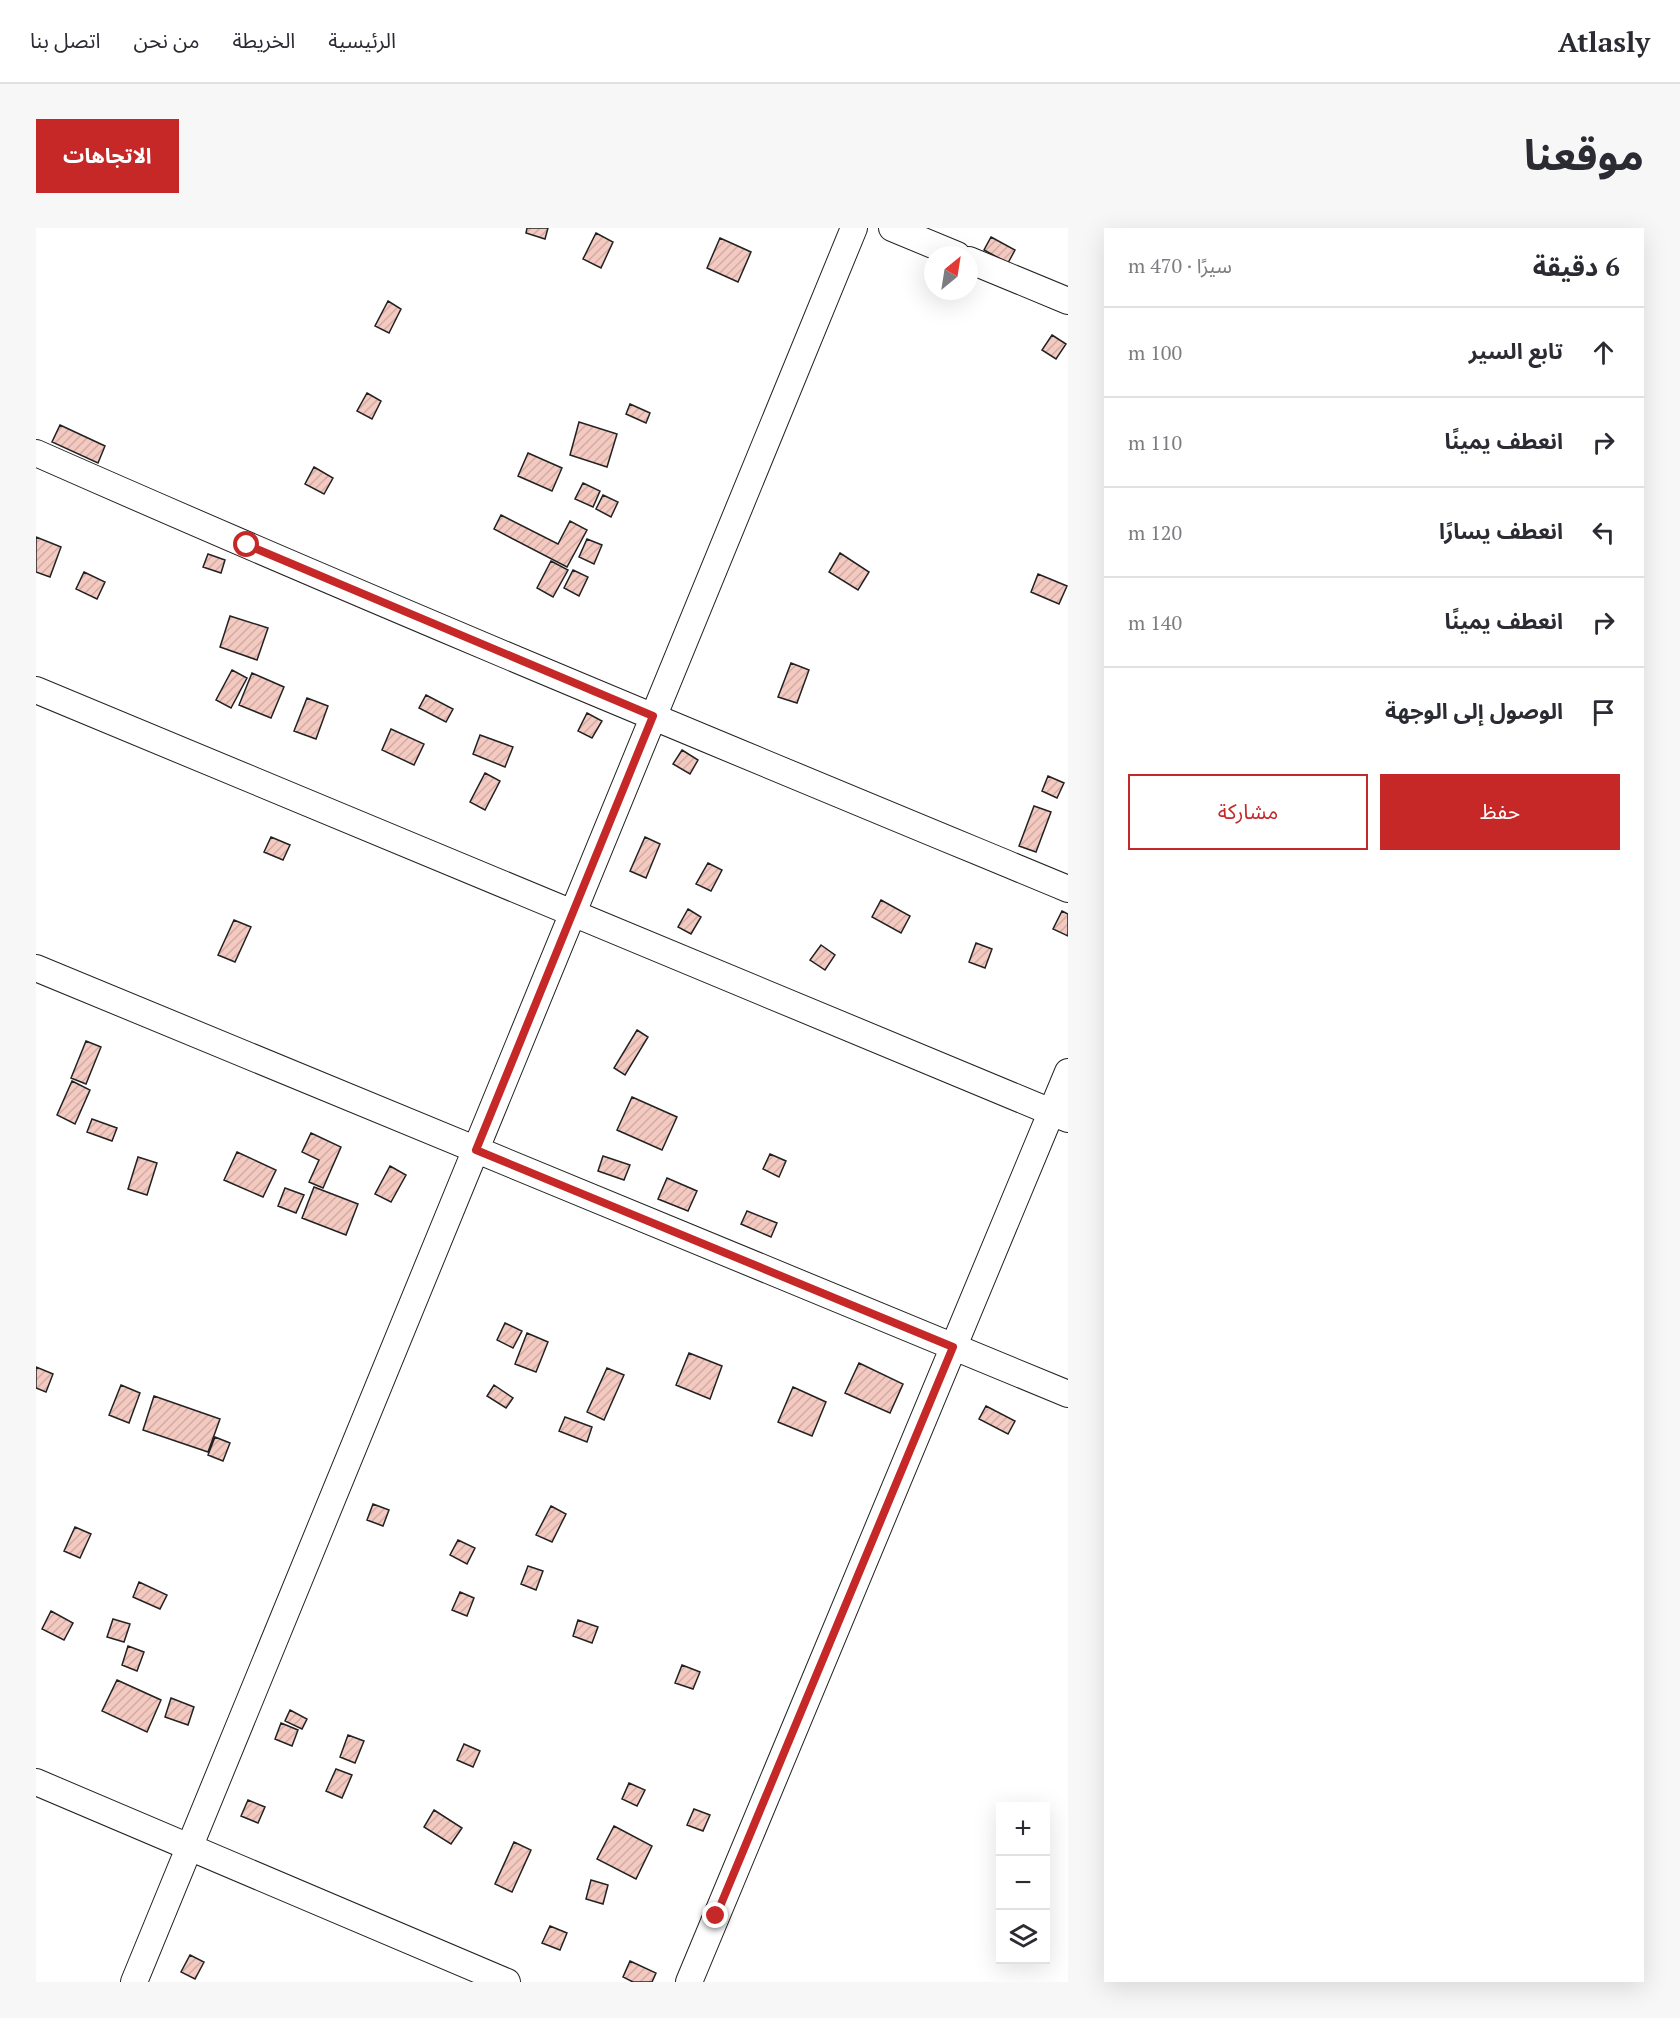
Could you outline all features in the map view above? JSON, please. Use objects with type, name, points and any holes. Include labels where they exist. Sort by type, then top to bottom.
[{"type":"street","points":[[134,1982],[854,228]]},
{"type":"street","points":[[892,228],[935,246]]},
{"type":"street","points":[[978,264],[1068,301]]},
{"type":"street","points":[[36,453],[161,509],[1068,889]]},
{"type":"street","points":[[36,690],[1060,1116]]},
{"type":"street","points":[[36,968],[1068,1394]]},
{"type":"street","points":[[688,1982],[953,1347],[1060,1116],[1068,1071]]},
{"type":"street","points":[[36,1782],[507,1982]]},
{"type":"building","points":[[527,228],[548,228],[545,239],[526,233]]},
{"type":"building","points":[[596,233],[613,242],[601,268],[583,259]]},
{"type":"building","points":[[991,237],[1015,250],[1008,263],[984,250]]},
{"type":"building","points":[[720,238],[751,252],[738,282],[707,268]]},
{"type":"building","points":[[388,301],[401,309],[389,333],[375,326]]},
{"type":"building","points":[[1052,335],[1066,344],[1056,359],[1042,350]]},
{"type":"building","points":[[367,393],[381,401],[372,419],[357,411]]},
{"type":"building","points":[[630,404],[650,413],[646,423],[626,414]]},
{"type":"building","points":[[579,422],[617,434],[607,467],[570,455]]},
{"type":"building","points":[[60,425],[105,446],[98,463],[52,442]]},
{"type":"building","points":[[528,453],[562,468],[552,491],[518,476]]},
{"type":"building","points":[[314,467],[333,478],[324,494],[305,484]]},
{"type":"building","points":[[583,483],[600,491],[593,507],[575,499]]},
{"type":"building","points":[[603,495],[618,502],[611,517],[596,509]]},
{"type":"building","points":[[501,515],[558,544],[570,521],[587,530],[567,567],[494,529]]},
{"type":"building","points":[[36,537],[61,547],[50,577],[36,572]]},
{"type":"building","points":[[587,539],[602,545],[594,564],[579,557]]},
{"type":"building","points":[[840,553],[869,572],[858,590],[829,572]]},
{"type":"building","points":[[208,554],[225,560],[221,573],[203,567]]},
{"type":"building","points":[[551,561],[568,570],[553,597],[537,588]]},
{"type":"building","points":[[573,570],[588,577],[579,596],[564,588]]},
{"type":"building","points":[[84,572],[105,582],[97,599],[76,589]]},
{"type":"building","points":[[1038,574],[1067,586],[1059,604],[1031,592]]},
{"type":"building","points":[[230,616],[268,628],[257,660],[220,647]]},
{"type":"building","points":[[791,663],[809,670],[797,703],[778,697]]},
{"type":"building","points":[[232,670],[247,678],[231,708],[216,700]]},
{"type":"building","points":[[252,673],[284,687],[271,718],[239,705]]},
{"type":"building","points":[[426,695],[453,709],[446,722],[419,708]]},
{"type":"building","points":[[307,698],[328,706],[316,739],[294,731]]},
{"type":"building","points":[[587,713],[602,721],[592,738],[578,731]]},
{"type":"building","points":[[391,729],[424,744],[414,765],[382,750]]},
{"type":"building","points":[[480,735],[513,747],[505,767],[473,754]]},
{"type":"building","points":[[682,750],[698,760],[690,774],[673,764]]},
{"type":"building","points":[[485,773],[500,781],[485,810],[470,802]]},
{"type":"building","points":[[1048,776],[1064,783],[1057,798],[1042,791]]},
{"type":"building","points":[[1034,806],[1051,812],[1036,852],[1019,846]]},
{"type":"building","points":[[271,837],[290,845],[283,860],[264,852]]},
{"type":"building","points":[[645,837],[660,844],[646,878],[630,871]]},
{"type":"building","points":[[708,863],[722,870],[711,891],[696,884]]},
{"type":"building","points":[[881,900],[910,916],[901,933],[872,917]]},
{"type":"building","points":[[688,909],[701,917],[691,934],[678,927]]},
{"type":"building","points":[[1062,911],[1068,914],[1068,936],[1053,929]]},
{"type":"building","points":[[234,920],[251,927],[235,962],[218,955]]},
{"type":"building","points":[[976,943],[992,949],[985,968],[969,962]]},
{"type":"building","points":[[821,945],[835,955],[825,970],[810,960]]},
{"type":"building","points":[[637,1030],[648,1037],[625,1075],[614,1068]]},
{"type":"building","points":[[86,1041],[101,1047],[86,1084],[71,1078]]},
{"type":"building","points":[[72,1081],[90,1090],[75,1124],[57,1115]]},
{"type":"building","points":[[632,1097],[677,1117],[662,1150],[617,1130]]},
{"type":"building","points":[[92,1119],[117,1128],[112,1141],[87,1132]]},
{"type":"building","points":[[311,1133],[341,1147],[323,1188],[309,1182],[319,1160],[302,1152]]},
{"type":"building","points":[[237,1152],[276,1170],[263,1197],[224,1180]]},
{"type":"building","points":[[770,1154],[786,1161],[779,1177],[763,1169]]},
{"type":"building","points":[[603,1156],[630,1165],[624,1180],[598,1171]]},
{"type":"building","points":[[138,1157],[157,1163],[147,1195],[128,1189]]},
{"type":"building","points":[[390,1166],[406,1175],[391,1202],[375,1194]]},
{"type":"building","points":[[667,1178],[697,1191],[688,1211],[658,1199]]},
{"type":"building","points":[[314,1187],[358,1204],[346,1235],[302,1218]]},
{"type":"building","points":[[285,1188],[304,1195],[296,1213],[278,1206]]},
{"type":"building","points":[[747,1211],[777,1223],[771,1237],[741,1224]]},
{"type":"building","points":[[505,1323],[522,1331],[513,1348],[497,1340]]},
{"type":"building","points":[[527,1333],[548,1342],[536,1372],[515,1364]]},
{"type":"building","points":[[689,1353],[722,1366],[710,1399],[676,1385]]},
{"type":"building","points":[[859,1363],[903,1384],[890,1413],[845,1393]]},
{"type":"building","points":[[36,1367],[53,1374],[46,1392],[36,1388]]},
{"type":"building","points":[[607,1368],[624,1375],[604,1420],[587,1412]]},
{"type":"building","points":[[121,1385],[140,1393],[129,1423],[109,1415]]},
{"type":"building","points":[[494,1385],[513,1398],[506,1408],[487,1396]]},
{"type":"building","points":[[793,1387],[826,1402],[812,1436],[778,1422]]},
{"type":"building","points":[[154,1396],[220,1419],[208,1452],[143,1430]]},
{"type":"building","points":[[986,1406],[1015,1421],[1008,1434],[979,1419]]},
{"type":"building","points":[[565,1417],[592,1427],[587,1442],[559,1431]]},
{"type":"building","points":[[215,1437],[230,1443],[223,1461],[208,1455]]},
{"type":"building","points":[[373,1504],[389,1510],[383,1526],[367,1520]]},
{"type":"building","points":[[551,1506],[566,1514],[552,1542],[536,1535]]},
{"type":"building","points":[[75,1527],[91,1534],[80,1558],[64,1551]]},
{"type":"building","points":[[458,1540],[475,1548],[467,1564],[450,1555]]},
{"type":"building","points":[[528,1566],[543,1571],[536,1590],[521,1584]]},
{"type":"building","points":[[139,1582],[167,1595],[160,1609],[133,1597]]},
{"type":"building","points":[[460,1592],[474,1598],[467,1616],[452,1610]]},
{"type":"building","points":[[51,1611],[73,1623],[64,1640],[42,1629]]},
{"type":"building","points":[[113,1619],[130,1624],[124,1642],[107,1637]]},
{"type":"building","points":[[578,1620],[598,1627],[592,1643],[573,1636]]},
{"type":"building","points":[[128,1646],[144,1652],[137,1671],[122,1665]]},
{"type":"building","points":[[682,1665],[700,1672],[693,1689],[675,1683]]},
{"type":"building","points":[[117,1680],[161,1700],[147,1732],[102,1711]]},
{"type":"building","points":[[171,1698],[194,1707],[188,1725],[165,1717]]},
{"type":"building","points":[[290,1710],[307,1719],[302,1729],[285,1721]]},
{"type":"building","points":[[281,1723],[298,1730],[292,1746],[275,1739]]},
{"type":"building","points":[[348,1735],[364,1741],[355,1763],[340,1757]]},
{"type":"building","points":[[464,1744],[480,1751],[473,1767],[457,1760]]},
{"type":"building","points":[[336,1769],[352,1775],[342,1798],[326,1791]]},
{"type":"building","points":[[629,1783],[645,1790],[637,1806],[622,1799]]},
{"type":"building","points":[[248,1800],[265,1807],[258,1823],[241,1816]]},
{"type":"building","points":[[694,1809],[710,1815],[703,1831],[687,1825]]},
{"type":"building","points":[[434,1810],[462,1828],[451,1844],[424,1827]]},
{"type":"building","points":[[614,1826],[652,1846],[636,1879],[597,1859]]},
{"type":"building","points":[[514,1842],[531,1850],[512,1892],[495,1884]]},
{"type":"building","points":[[591,1880],[608,1885],[603,1904],[586,1899]]},
{"type":"building","points":[[550,1926],[567,1933],[560,1950],[542,1943]]},
{"type":"building","points":[[190,1955],[204,1962],[195,1979],[181,1972]]},
{"type":"building","points":[[630,1961],[656,1973],[652,1982],[633,1982],[623,1977]]},
{"type":"route","points":[[247,545],[653,716],[476,1150],[953,1347],[716,1916]]}]
